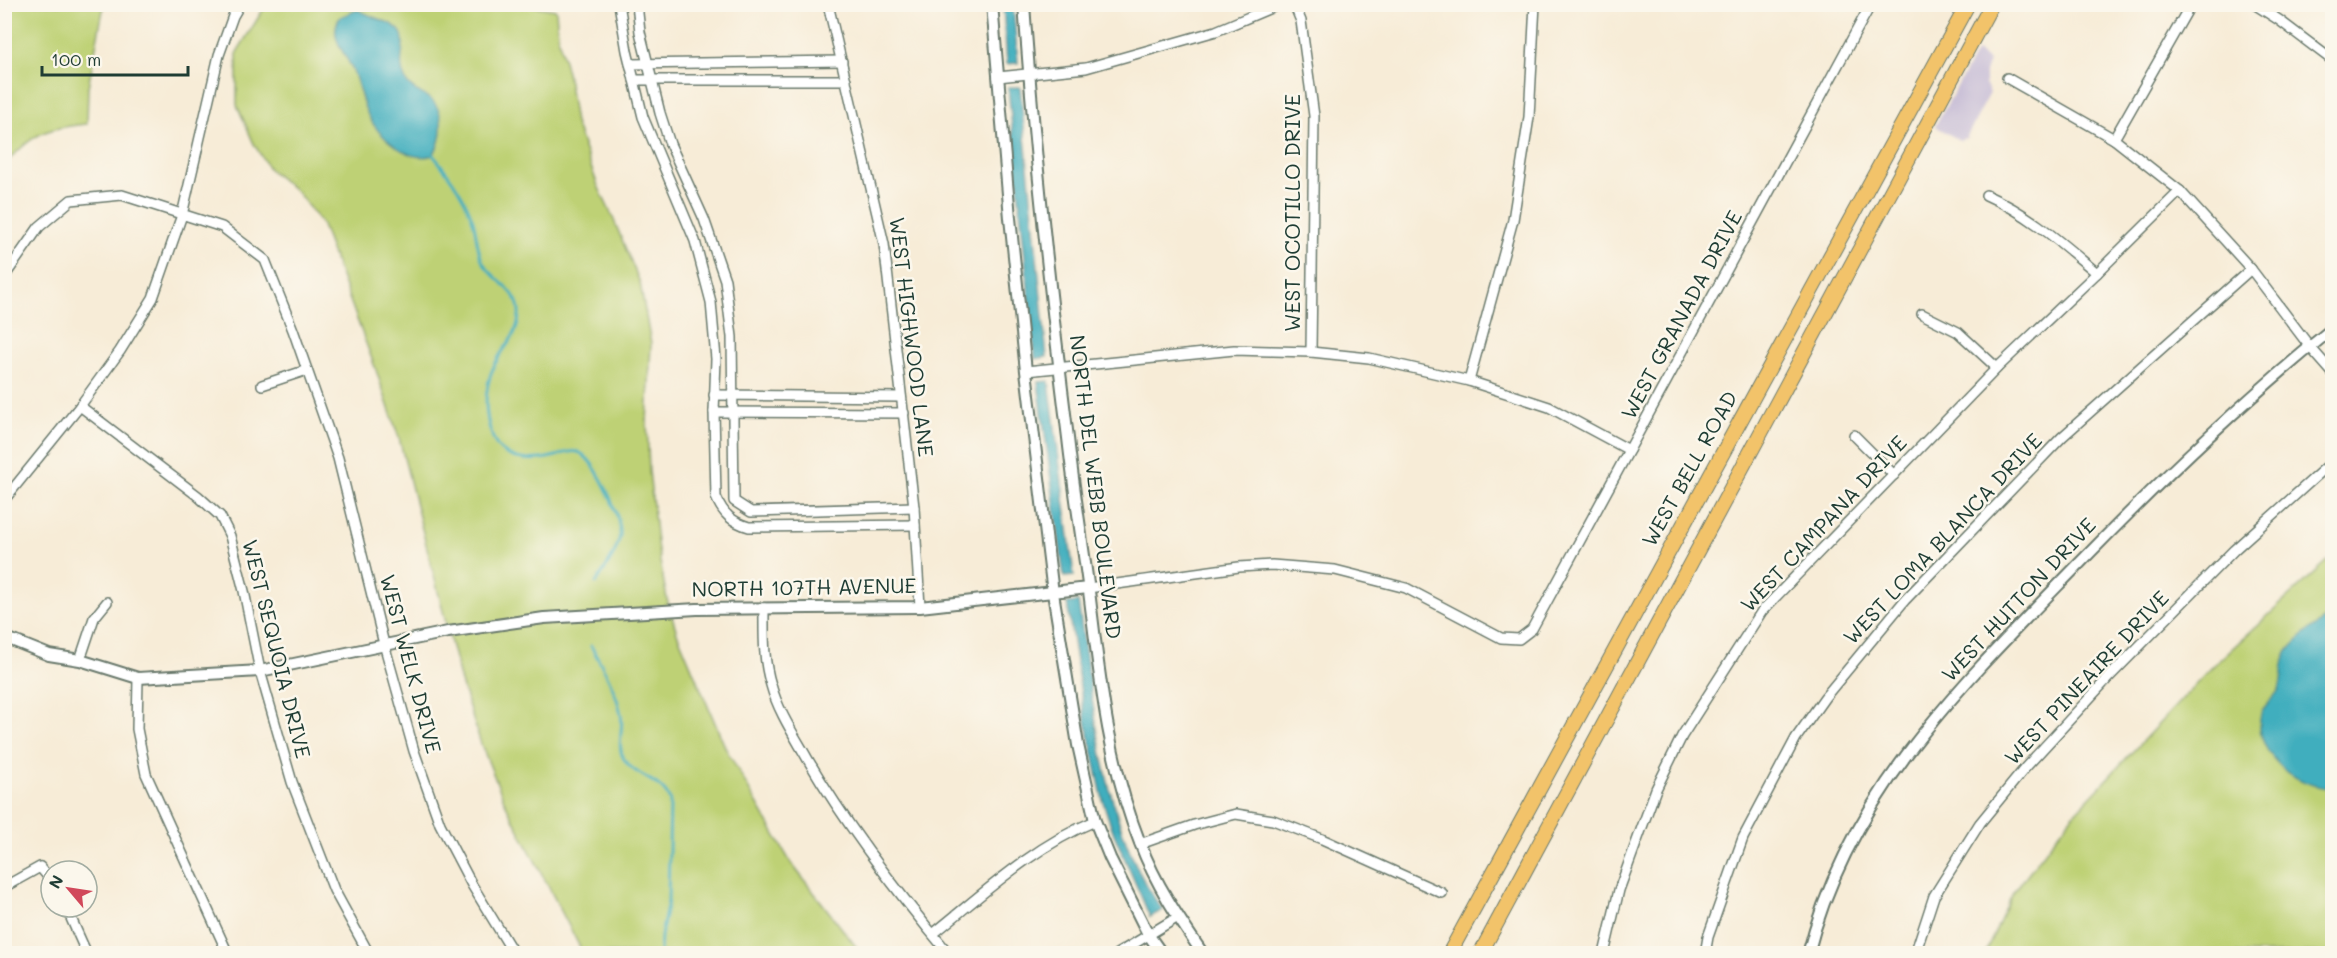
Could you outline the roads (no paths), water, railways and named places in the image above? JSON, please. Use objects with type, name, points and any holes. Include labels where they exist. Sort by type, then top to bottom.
[{"type":"main road","name":"WEST BELL ROAD","points":[[1449,954],[1968,4]]},
{"type":"main road","name":"WEST BELL ROAD","points":[[1480,954],[1992,5]]},
{"type":"street","points":[[4,500],[80,406],[120,351],[153,298],[182,215],[219,55],[233,16],[240,4]]},
{"type":"street","points":[[619,4],[630,64],[651,139],[695,241],[706,277],[714,329],[716,497],[720,508],[737,523],[749,527],[915,525]]},
{"type":"street","points":[[637,4],[646,63],[670,144],[704,219],[725,279],[732,337],[734,501],[751,512],[914,507]]},
{"type":"street","name":"WEST HIGHWOOD LANE","points":[[828,4],[884,244],[914,507],[920,607]]},
{"type":"street","points":[[992,4],[1010,218],[1026,371],[1053,593],[1078,745],[1095,821],[1110,858],[1148,934],[1162,954]]},
{"type":"street","name":"NORTH DEL WEBB BOULEVARD","points":[[1024,4],[1059,369],[1110,739],[1123,795],[1140,844],[1161,889],[1203,954]]},
{"type":"street","points":[[998,77],[1086,68],[1154,51],[1216,31],[1280,4]]},
{"type":"street","name":"WEST OCOTILLO DRIVE","points":[[1294,4],[1301,21],[1314,116],[1311,352]]},
{"type":"street","points":[[1469,381],[1513,220],[1528,117],[1535,4]]},
{"type":"street","name":"WEST GRANADA DRIVE","points":[[1519,639],[1532,629],[1871,4]]},
{"type":"street","points":[[2114,139],[2191,4]]},
{"type":"street","points":[[2254,4],[2332,60]]},
{"type":"street","points":[[630,64],[842,61]]},
{"type":"street","points":[[2007,78],[2114,139],[2180,191],[2251,269],[2310,347],[2332,372]]},
{"type":"street","points":[[634,80],[846,80]]},
{"type":"street","name":"WEST CAMPANA DRIVE","points":[[1604,954],[1619,890],[1656,789],[1682,736],[1762,611],[1997,368],[2180,191]]},
{"type":"street","name":"WEST WELK DRIVE","points":[[4,277],[39,227],[72,200],[122,195],[222,227],[265,260],[338,458],[384,644],[414,751],[440,824],[472,885],[514,954]]},
{"type":"street","points":[[1986,195],[2008,205],[2037,223],[2097,273]]},
{"type":"street","name":"WEST LOMA BLANCA DRIVE","points":[[1705,954],[1708,937],[1743,838],[1796,738],[1825,697],[1905,600],[2062,437],[2251,269]]},
{"type":"street","points":[[1922,314],[1958,332],[1997,368]]},
{"type":"street","name":"WEST HUTTON DRIVE","points":[[1809,954],[1836,874],[1853,838],[1873,801],[1894,770],[1939,713],[2024,620],[2137,504],[2207,437],[2332,329]]},
{"type":"street","points":[[1026,371],[1214,351],[1311,352],[1369,358],[1469,381],[1550,407],[1629,450]]},
{"type":"street","points":[[262,385],[307,370]]},
{"type":"street","points":[[714,395],[901,397]]},
{"type":"street","name":"WEST SEQUOIA DRIVE","points":[[80,406],[198,496],[220,516],[230,536],[260,671],[292,782],[334,890],[369,954]]},
{"type":"street","points":[[714,412],[904,413]]},
{"type":"street","points":[[1854,435],[1894,475]]},
{"type":"street","name":"WEST PINEAIRE DRIVE","points":[[1915,954],[1934,896],[1980,822],[2025,768],[2109,677],[2234,550],[2332,462]]},
{"type":"street","name":"NORTH 107TH AVENUE","points":[[4,637],[49,655],[80,660],[138,678],[260,671],[448,632],[544,618],[697,609],[920,607],[1053,593],[1239,567],[1272,565],[1335,570],[1406,588],[1501,638],[1519,639]]},
{"type":"street","points":[[80,660],[94,618],[107,602]]},
{"type":"street","points":[[764,608],[766,664],[770,684],[786,720],[853,831],[892,884],[949,954]]},
{"type":"street","points":[[138,678],[137,729],[146,774],[228,954]]},
{"type":"street","points":[[1140,844],[1194,825],[1236,814],[1273,820],[1322,838],[1442,893]]},
{"type":"street","points":[[933,934],[1031,855],[1095,821]]},
{"type":"street","points":[[4,887],[39,868]]},
{"type":"street","points":[[1117,954],[1178,917]]},
{"type":"street","points":[[71,919],[87,954]]},
{"type":"water","points":[[1003,5],[1013,5],[1018,63],[1007,64]]},
{"type":"water","points":[[357,10],[392,24],[403,37],[401,60],[405,79],[435,104],[441,118],[441,134],[433,155],[414,156],[395,146],[379,131],[368,115],[355,76],[339,45],[336,31],[340,17]]},
{"type":"water","points":[[1008,87],[1020,87],[1047,357],[1035,359]]},
{"type":"water","points":[[1049,381],[1074,576],[1064,577],[1038,382]]},
{"type":"water","points":[[1078,602],[1096,721],[1114,804],[1127,843],[1143,879],[1163,910],[1150,917],[1104,805],[1084,713],[1067,603]]},
{"type":"water","points":[[2332,615],[2332,788],[2306,783],[2282,768],[2265,746],[2260,720],[2262,711],[2279,689],[2284,661],[2292,646]]},
{"type":"waterway","points":[[433,155],[451,178],[466,203],[484,264],[512,293],[519,307],[515,332],[495,365],[486,395],[487,417],[493,438],[504,452],[520,459],[538,459],[578,452],[585,456],[592,465],[612,502],[620,535],[613,554],[596,583]]},
{"type":"waterway","points":[[591,646],[609,679],[619,705],[622,719],[620,743],[624,759],[635,771],[662,789],[670,802],[668,901],[660,954]]}]
